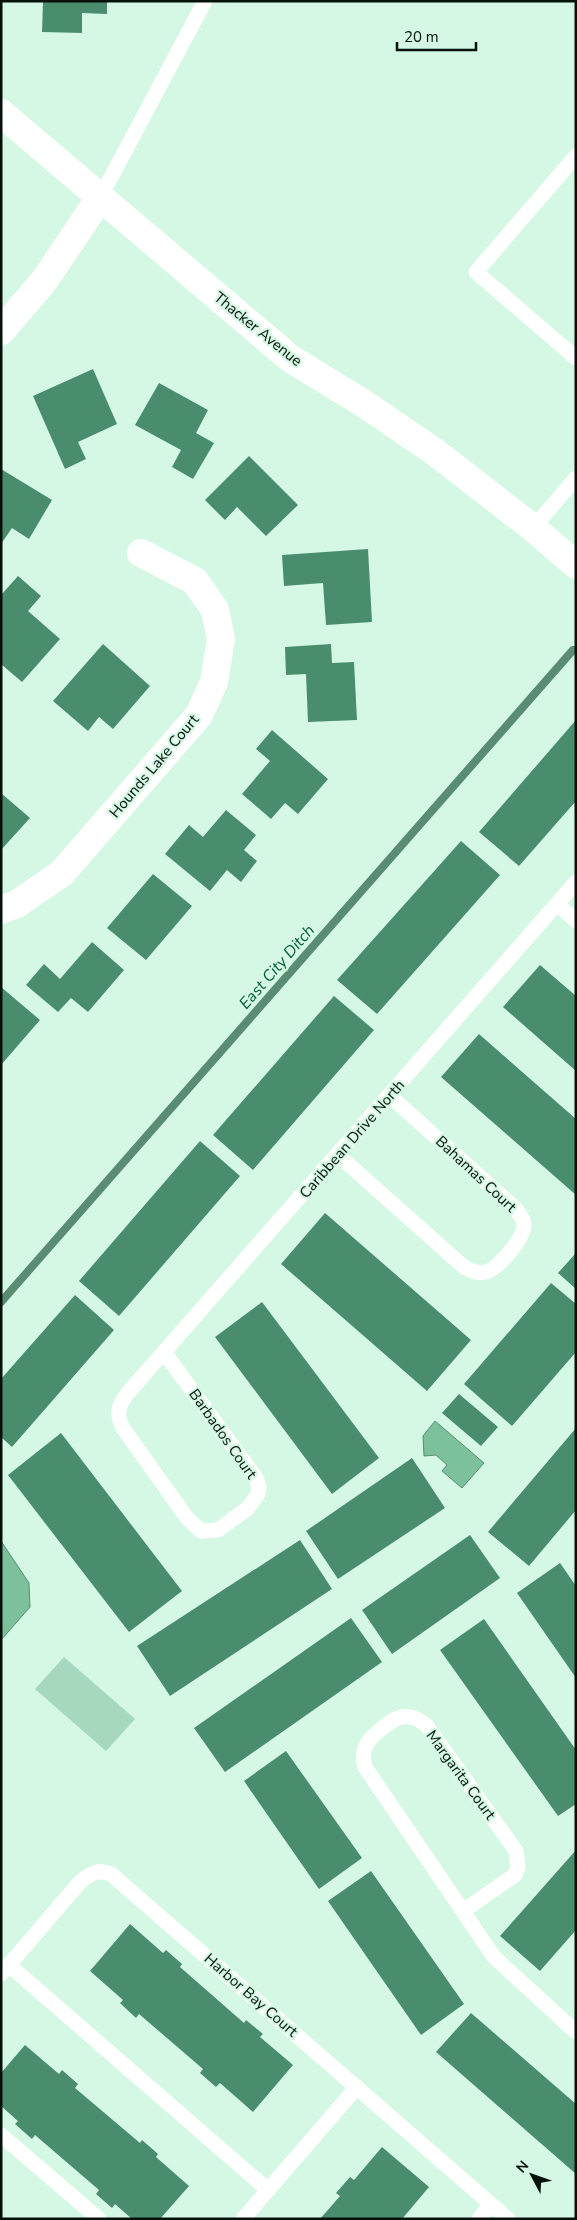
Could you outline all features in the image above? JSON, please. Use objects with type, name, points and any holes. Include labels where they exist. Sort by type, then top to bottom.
[{"type":"street","name":"Thacker Avenue","points":[[1,113],[291,359],[363,403],[435,452],[533,528],[576,565]]},
{"type":"street","points":[[1,331],[44,282],[100,198]]},
{"type":"street","name":"Hounds Lake Court","points":[[1,910],[17,904],[62,873],[199,715],[214,682],[221,639],[215,610],[195,581],[141,553]]},
{"type":"lane","points":[[100,198],[205,1]]},
{"type":"lane","points":[[576,156],[476,272],[576,358]]},
{"type":"lane","points":[[533,528],[576,478]]},
{"type":"lane","name":"Caribbean Drive North","points":[[127,1394],[576,882]]},
{"type":"lane","points":[[557,904],[576,921]]},
{"type":"lane","name":"Bahamas Court","points":[[338,1155],[464,1267],[480,1273],[496,1267],[520,1239],[524,1225],[521,1216],[515,1208],[390,1096]]},
{"type":"lane","name":"Barbados Court","points":[[127,1394],[118,1411],[119,1420],[194,1526],[201,1531],[218,1530],[248,1508],[258,1494],[259,1486],[256,1478],[164,1352]]},
{"type":"lane","name":"Margarita Court","points":[[464,1911],[515,1875],[518,1867],[516,1850],[427,1726],[412,1717],[402,1716],[374,1733],[367,1741],[362,1758],[365,1767],[464,1911],[484,1944],[504,1968],[576,2032]]},
{"type":"lane","name":"Harbor Bay Court","points":[[5,1969],[81,1881],[96,1872],[104,1871],[117,1878],[508,2219]]},
{"type":"lane","points":[[5,1969],[268,2190]]},
{"type":"lane","points":[[243,2219],[357,2087]]},
{"type":"lane","points":[[1,2136],[99,2219]]},
{"type":"lane","points":[[479,2219],[491,2204]]},
{"type":"shaded area","points":[[435,1421],[484,1463],[462,1488],[442,1471],[447,1465],[436,1455],[424,1456],[423,1436]]},
{"type":"shaded area","points":[[1,1541],[29,1583],[30,1607],[1,1640]]},
{"type":"shaded area","points":[[64,1657],[135,1719],[106,1751],[35,1689]]},
{"type":"building","points":[[43,1],[107,1],[107,14],[82,13],[82,33],[42,32]]},
{"type":"building","points":[[93,369],[117,424],[78,442],[86,459],[65,469],[33,396]]},
{"type":"building","points":[[159,383],[208,410],[196,433],[214,443],[193,479],[172,467],[181,450],[135,425]]},
{"type":"building","points":[[249,456],[298,505],[266,536],[237,507],[225,520],[205,500]]},
{"type":"building","points":[[1,469],[52,500],[29,539],[12,528],[1,544]]},
{"type":"building","points":[[368,549],[372,622],[326,625],[323,583],[284,586],[282,555]]},
{"type":"building","points":[[18,576],[41,596],[28,611],[60,639],[22,682],[1,664],[1,595]]},
{"type":"building","points":[[103,644],[150,686],[113,729],[99,717],[88,731],[53,701]]},
{"type":"building","points":[[331,644],[332,663],[354,662],[357,720],[308,722],[306,674],[286,675],[285,647]]},
{"type":"building","points":[[576,720],[576,801],[519,866],[479,832]]},
{"type":"building","points":[[272,730],[328,779],[298,814],[285,803],[271,819],[242,794],[270,761],[256,749]]},
{"type":"building","points":[[1,793],[30,818],[1,850]]},
{"type":"building","points":[[226,810],[256,835],[244,850],[257,861],[241,882],[227,870],[210,891],[165,854],[189,825],[203,837]]},
{"type":"building","points":[[461,841],[500,875],[377,1014],[337,980]]},
{"type":"building","points":[[153,874],[192,906],[146,960],[107,928]]},
{"type":"building","points":[[92,942],[124,970],[88,1012],[71,998],[58,1012],[26,985],[44,964],[60,979]]},
{"type":"building","points":[[540,965],[576,996],[576,1071],[503,1007]]},
{"type":"building","points":[[1,987],[40,1020],[1,1065]]},
{"type":"building","points":[[334,996],[374,1030],[253,1170],[213,1135]]},
{"type":"building","points":[[479,1034],[576,1119],[576,1195],[441,1077]]},
{"type":"building","points":[[200,1141],[240,1176],[119,1316],[79,1281]]},
{"type":"building","points":[[325,1213],[471,1340],[427,1391],[281,1264]]},
{"type":"building","points":[[576,1253],[576,1289],[558,1273]]},
{"type":"building","points":[[551,1283],[576,1304],[576,1352],[512,1426],[464,1384]]},
{"type":"building","points":[[75,1295],[114,1330],[12,1447],[1,1437],[1,1379]]},
{"type":"building","points":[[262,1302],[379,1458],[332,1494],[215,1337]]},
{"type":"building","points":[[459,1394],[498,1427],[481,1446],[442,1413]]},
{"type":"building","points":[[576,1428],[576,1510],[529,1566],[488,1532]]},
{"type":"building","points":[[61,1433],[182,1591],[129,1632],[8,1475]]},
{"type":"building","points":[[412,1458],[445,1508],[338,1579],[306,1531]]},
{"type":"building","points":[[470,1535],[500,1578],[392,1654],[362,1610]]},
{"type":"building","points":[[300,1540],[332,1589],[170,1696],[137,1646]]},
{"type":"building","points":[[560,1563],[576,1586],[576,1678],[517,1593]]},
{"type":"building","points":[[351,1618],[382,1662],[225,1772],[194,1728]]},
{"type":"building","points":[[484,1619],[576,1750],[576,1804],[558,1816],[440,1650]]},
{"type":"building","points":[[286,1751],[362,1858],[319,1889],[244,1781]]},
{"type":"building","points":[[576,1850],[576,1930],[540,1971],[500,1936]]},
{"type":"building","points":[[371,1871],[464,2004],[421,2035],[328,1901]]},
{"type":"building","points":[[130,1924],[163,1953],[166,1950],[182,1964],[180,1967],[244,2023],[246,2020],[263,2034],[260,2037],[293,2065],[253,2112],[220,2083],[216,2087],[200,2073],[203,2069],[139,2014],[136,2018],[120,2003],[123,2000],[90,1971]]},
{"type":"building","points":[[471,2013],[576,2104],[576,2174],[436,2052]]},
{"type":"building","points":[[25,2045],[59,2074],[62,2070],[78,2084],[75,2088],[140,2143],[142,2140],[158,2154],[156,2157],[189,2186],[160,2219],[132,2219],[115,2204],[112,2208],[96,2194],[99,2190],[35,2135],[32,2139],[15,2124],[18,2121],[1,2106],[1,2073]]},
{"type":"building","points":[[382,2147],[429,2187],[402,2219],[320,2219],[340,2196],[336,2193],[350,2177],[354,2180]]},
{"type":"waterway","name":"East City Ditch","points":[[1,1302],[573,650]]}]
